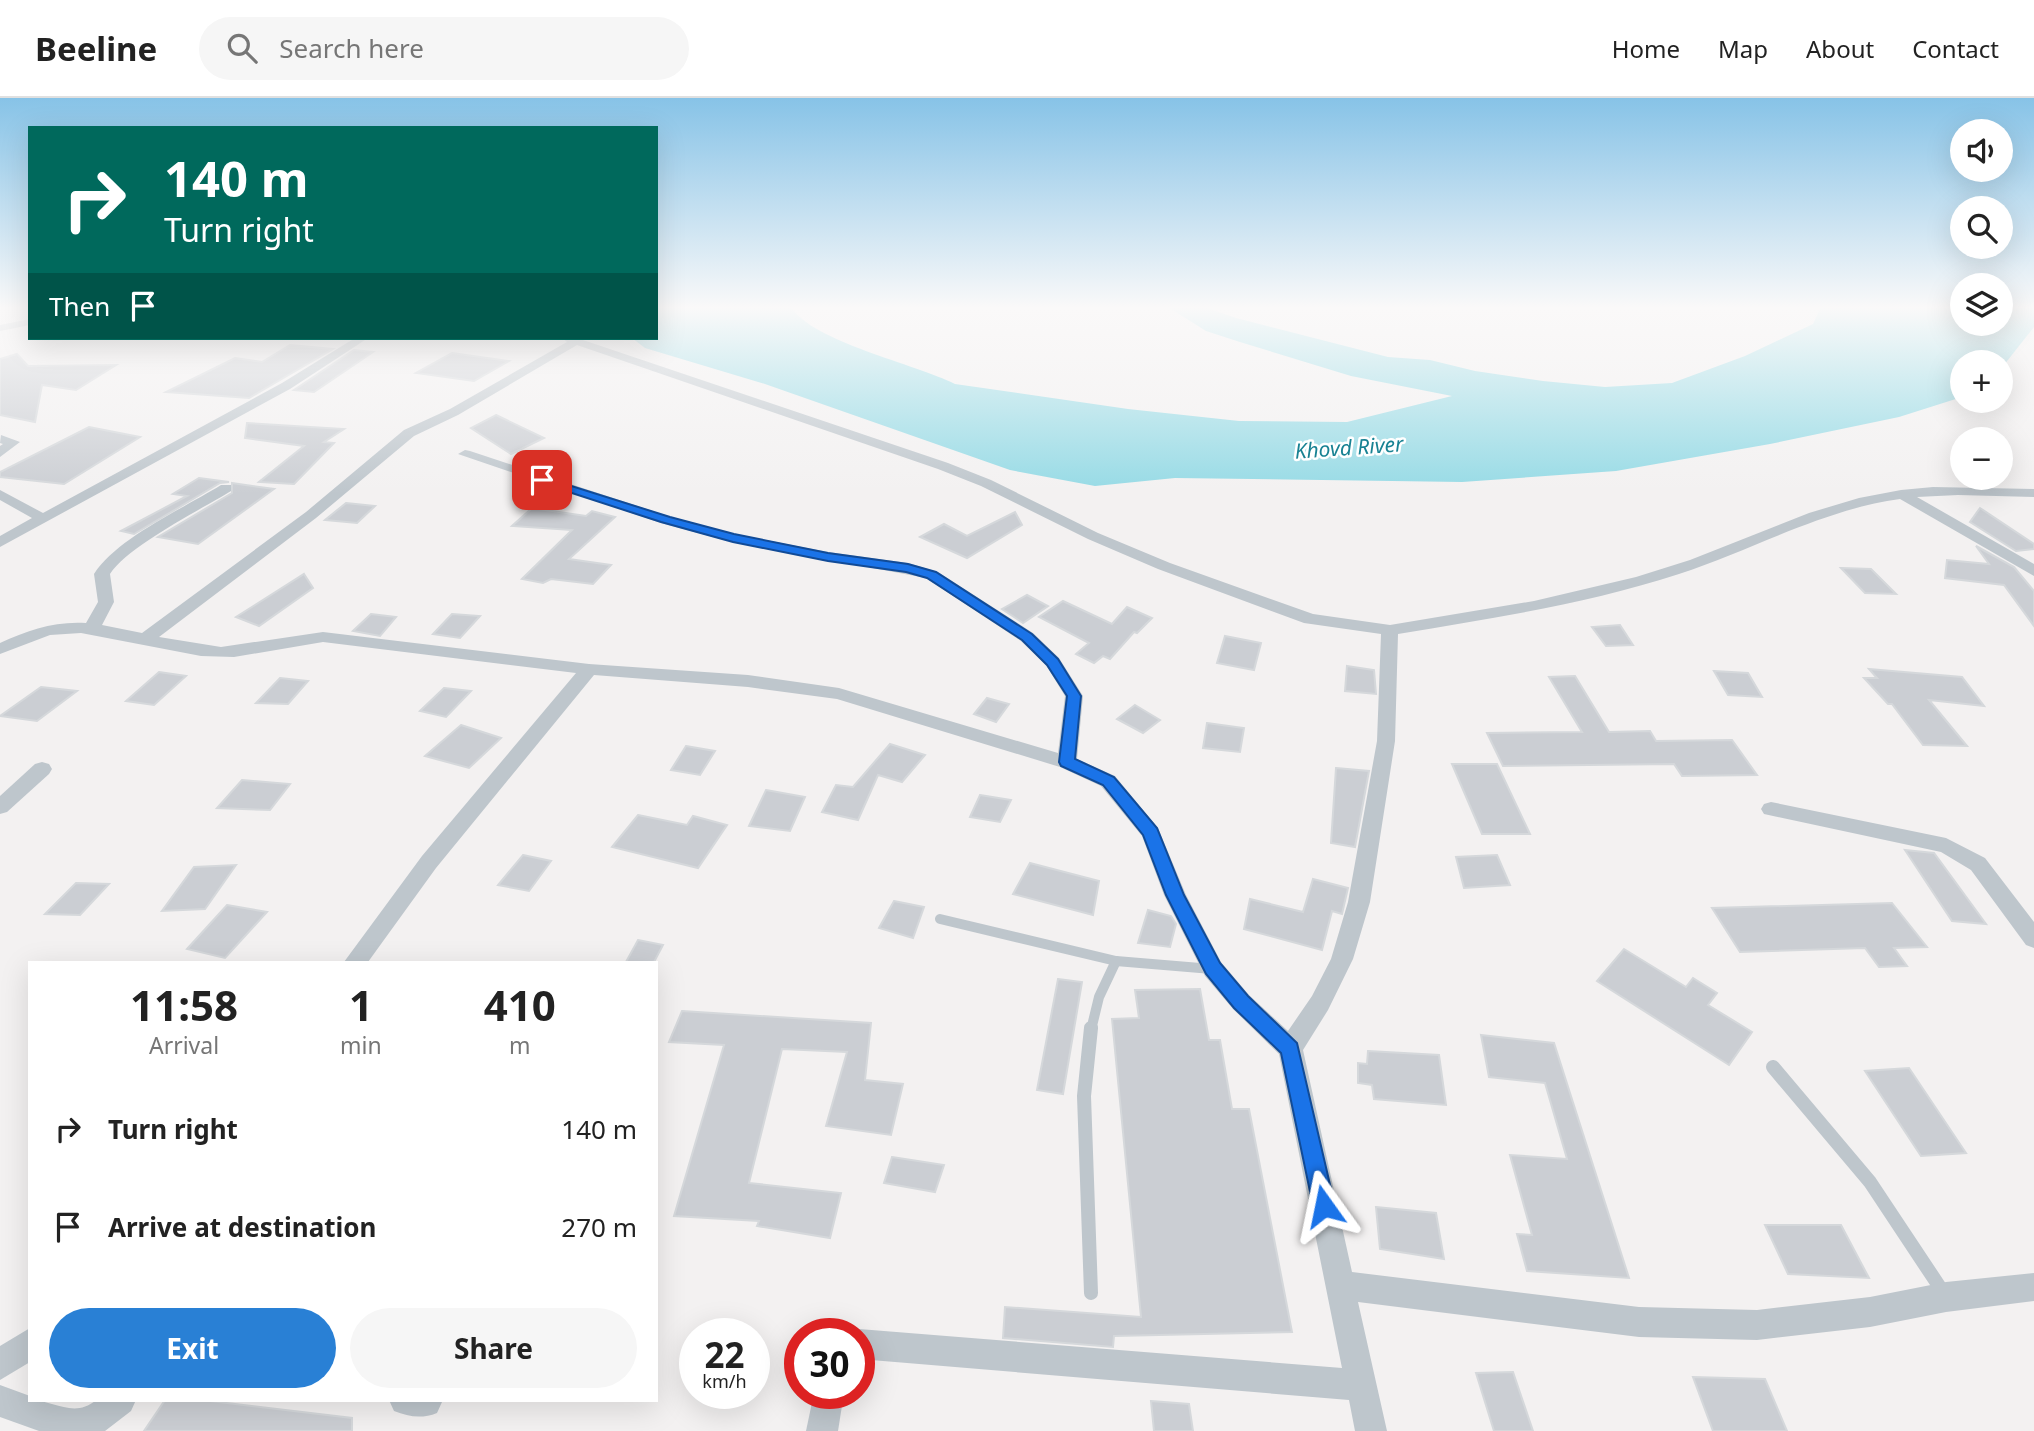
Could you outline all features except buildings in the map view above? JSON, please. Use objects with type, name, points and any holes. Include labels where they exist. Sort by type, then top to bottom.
[{"type":"street","points":[[0,542],[313,369]]},
{"type":"street","points":[[147,639],[311,515],[409,433],[454,412],[523,369]]},
{"type":"street","points":[[659,369],[943,466],[1152,561],[1310,619],[1390,630],[1556,603],[1675,570],[1835,508],[1900,493],[1975,489],[2034,493]]},
{"type":"street","points":[[0,453],[13,442],[1,439]]},
{"type":"street","points":[[465,454],[654,516],[733,538],[828,557],[908,568],[932,575],[1027,637],[1053,663],[1074,696],[1067,762]]},
{"type":"street","points":[[91,629],[106,602],[102,574],[109,563],[226,488]]},
{"type":"street","points":[[1900,493],[2034,571]]},
{"type":"street","points":[[0,494],[44,519]]},
{"type":"street","points":[[0,649],[60,628],[91,629],[180,648],[221,652],[257,650],[298,639],[323,637],[589,669],[748,681],[839,694],[1067,762],[1108,781],[1151,833],[1175,895],[1213,969],[1241,1002],[1290,1049],[1341,1285],[1359,1385],[1371,1431]]},
{"type":"street","points":[[1290,1049],[1320,1003],[1342,959],[1359,902],[1386,741],[1390,630]]},
{"type":"street","points":[[356,961],[429,862],[589,669]]},
{"type":"street","points":[[0,807],[43,769]]},
{"type":"street","points":[[1771,809],[1946,846],[1978,864],[2034,939]]},
{"type":"street","points":[[1341,1285],[1639,1322],[1757,1325],[2034,1287]]},
{"type":"street","points":[[0,1365],[28,1344]]},
{"type":"street","points":[[875,1345],[1359,1385]]},
{"type":"street","points":[[0,1401],[68,1426],[99,1418],[118,1402]]},
{"type":"street","points":[[822,1431],[826,1409]]},
{"type":"lane","points":[[940,919],[1116,961],[1213,969]]},
{"type":"lane","points":[[1091,1293],[1084,1096],[1091,1027],[1098,997],[1116,961]]},
{"type":"lane","points":[[1773,1067],[1870,1182],[1946,1297]]},
{"type":"water","name":"Khovd River","points":[[716,369],[919,369],[955,384],[1128,409],[1239,421],[1347,422],[1452,396],[1329,369],[1468,369],[1605,387],[1672,383],[1709,369],[1950,369],[1950,401],[1899,417],[1770,444],[1616,471],[1462,482],[1175,478],[1095,486],[1010,470]]},
{"type":"route","points":[[542,480],[666,520],[733,538],[828,557],[908,568],[932,575],[1027,637],[1053,663],[1074,696],[1067,762],[1108,781],[1151,833],[1175,895],[1213,969],[1241,1002],[1290,1049],[1324,1206]]}]
